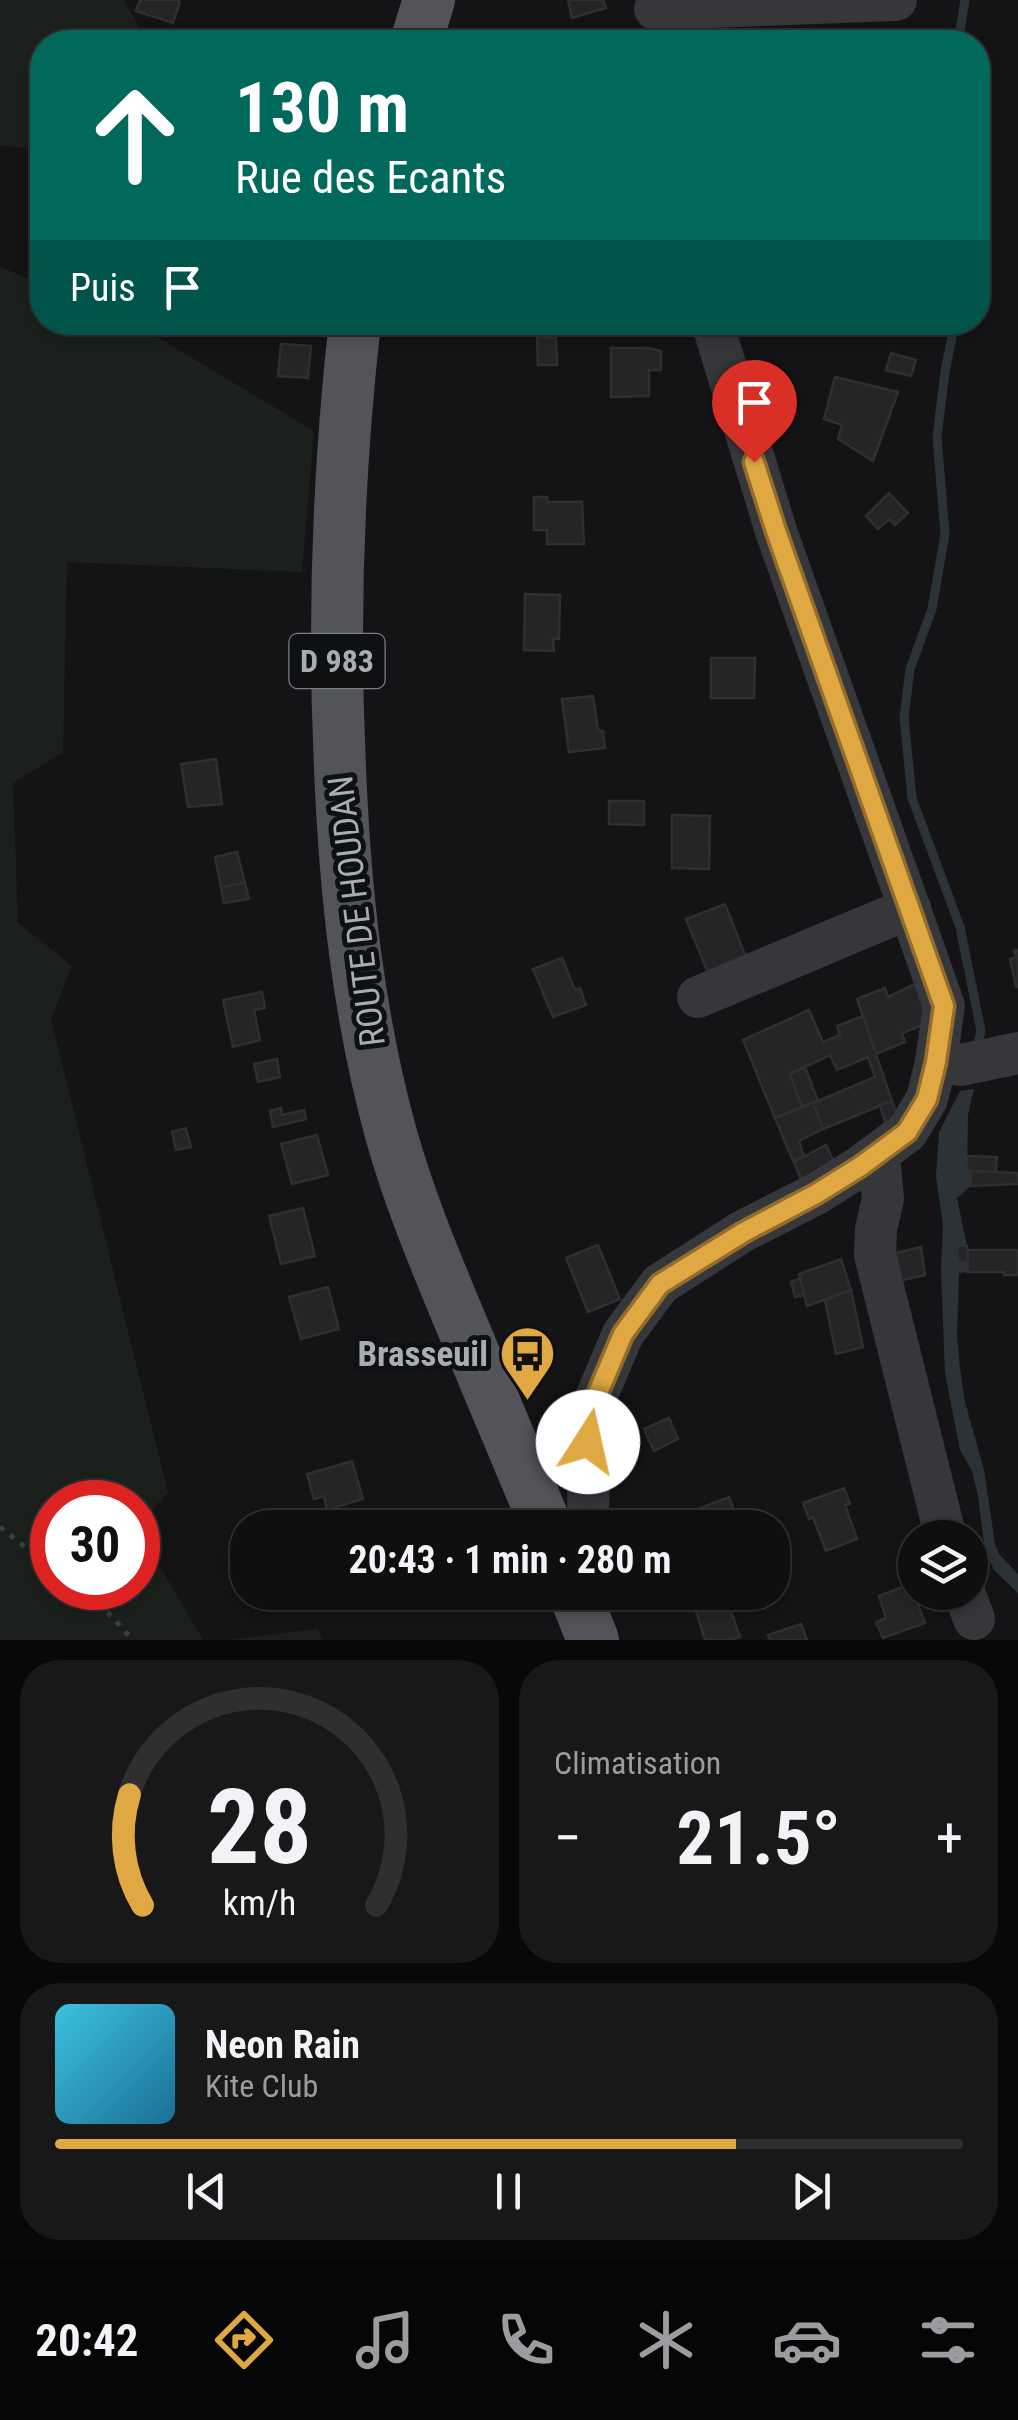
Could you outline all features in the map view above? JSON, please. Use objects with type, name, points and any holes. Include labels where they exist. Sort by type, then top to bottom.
[{"type":"main road","points":[[419,30],[428,0]]},
{"type":"main road","name":"ROUTE DE HOUDAN","points":[[354,335],[339,498],[336,622],[345,860],[361,998],[390,1133],[410,1195],[540,1510]]},
{"type":"main road","points":[[581,1610],[593,1640]]},
{"type":"street","points":[[655,17],[896,0]]},
{"type":"street","points":[[588,1510],[589,1414],[623,1334],[660,1284],[879,1155],[907,1132],[927,1099],[976,1060],[944,1006],[776,531],[716,335]]},
{"type":"street","points":[[698,997],[910,908]]},
{"type":"street","points":[[879,1155],[883,1199],[875,1255],[941,1520]]},
{"type":"path","points":[[0,1527],[30,1551]]},
{"type":"path","points":[[104,1610],[133,1640]]},
{"type":"shaded area","points":[[0,0],[124,0],[141,30],[30,30],[30,149],[0,145]]},
{"type":"shaded area","points":[[0,267],[30,279],[30,335],[154,335],[314,431],[302,572],[67,562],[63,752],[13,783],[18,923],[72,966],[51,1019],[168,1493],[160,1502],[160,1480],[30,1480],[30,1610],[160,1610],[160,1567],[203,1640],[0,1640]]},
{"type":"shaded area","points":[[974,1089],[968,1115],[967,1171],[971,1171],[971,1186],[957,1198],[967,1246],[958,1247],[958,1262],[968,1262],[968,1272],[959,1273],[960,1369],[984,1470],[995,1544],[1018,1574],[1018,1593],[994,1570],[988,1557],[988,1520],[981,1520],[972,1471],[960,1450],[945,1373],[943,1225],[936,1177],[939,1132],[960,1091]]},
{"type":"shaded area","points":[[318,1629],[322,1640],[227,1640]]},
{"type":"building","points":[[140,0],[180,2],[173,23],[136,11]]},
{"type":"building","points":[[568,0],[603,0],[606,8],[572,18]]},
{"type":"building","points":[[556,337],[557,365],[538,365],[537,338]]},
{"type":"building","points":[[281,344],[311,346],[308,378],[278,376]]},
{"type":"building","points":[[611,348],[661,351],[661,370],[649,370],[649,396],[611,397]]},
{"type":"building","points":[[891,353],[916,360],[911,376],[886,370]]},
{"type":"building","points":[[835,377],[898,392],[873,461],[838,439],[842,425],[824,419]]},
{"type":"building","points":[[889,493],[908,513],[895,525],[889,519],[878,529],[866,516]]},
{"type":"building","points":[[534,497],[547,497],[547,502],[582,502],[584,544],[547,544],[547,530],[534,530]]},
{"type":"building","points":[[525,594],[560,595],[559,639],[553,639],[554,651],[524,650]]},
{"type":"building","points":[[711,658],[755,658],[754,698],[711,698]]},
{"type":"building","points":[[593,696],[605,748],[569,752],[562,699]]},
{"type":"building","points":[[216,759],[222,804],[188,807],[181,764]]},
{"type":"building","points":[[609,801],[644,801],[644,825],[609,824]]},
{"type":"building","points":[[672,815],[710,816],[709,869],[672,868]]},
{"type":"building","points":[[237,852],[245,883],[221,887],[215,857]]},
{"type":"building","points":[[245,883],[249,899],[224,903],[221,887]]},
{"type":"building","points":[[725,904],[746,957],[708,973],[686,919]]},
{"type":"building","points":[[1018,950],[1016,987],[1010,959],[1016,957],[1014,951]]},
{"type":"building","points":[[562,958],[586,1005],[553,1017],[533,969]]},
{"type":"building","points":[[915,984],[935,1020],[902,1033],[905,1042],[876,1054],[857,999],[885,988],[888,997]]},
{"type":"building","points":[[262,992],[265,1008],[254,1010],[260,1040],[233,1047],[223,1000]]},
{"type":"building","points":[[809,1010],[823,1042],[840,1035],[837,1026],[863,1016],[892,1101],[823,1129],[813,1103],[875,1077],[868,1057],[837,1070],[830,1055],[790,1074],[802,1107],[775,1118],[743,1040]]},
{"type":"building","points":[[277,1059],[280,1077],[258,1082],[254,1064]]},
{"type":"building","points":[[805,1067],[818,1101],[802,1107],[790,1074]]},
{"type":"building","points":[[892,1101],[901,1126],[889,1135],[880,1105]]},
{"type":"building","points":[[813,1103],[823,1129],[799,1141],[804,1156],[793,1161],[775,1118]]},
{"type":"building","points":[[281,1108],[282,1115],[304,1110],[306,1119],[273,1127],[270,1111]]},
{"type":"building","points":[[186,1128],[191,1147],[176,1150],[172,1132]]},
{"type":"building","points":[[317,1135],[328,1175],[292,1184],[281,1144]]},
{"type":"building","points":[[826,1145],[835,1164],[803,1184],[794,1162]]},
{"type":"building","points":[[967,1156],[997,1157],[996,1172],[967,1171]]},
{"type":"building","points":[[971,1171],[1018,1173],[1018,1184],[971,1186]]},
{"type":"building","points":[[303,1208],[315,1256],[281,1264],[269,1216]]},
{"type":"building","points":[[598,1245],[620,1299],[588,1312],[566,1258]]},
{"type":"building","points":[[958,1246],[967,1246],[968,1262],[958,1262]]},
{"type":"building","points":[[921,1247],[925,1275],[890,1283],[883,1256]]},
{"type":"building","points":[[968,1250],[1018,1250],[1018,1275],[968,1272]]},
{"type":"building","points":[[841,1259],[851,1290],[807,1306],[799,1274]]},
{"type":"building","points":[[800,1278],[804,1295],[795,1297],[791,1282]]},
{"type":"building","points":[[328,1287],[339,1329],[301,1339],[289,1297]]},
{"type":"building","points":[[851,1290],[863,1347],[836,1354],[825,1300]]},
{"type":"building","points":[[669,1418],[678,1439],[654,1451],[644,1429]]},
{"type":"building","points":[[352,1461],[363,1499],[327,1510],[324,1496],[314,1499],[307,1474]]},
{"type":"building","points":[[844,1488],[850,1504],[845,1505],[857,1539],[826,1551],[803,1503]]},
{"type":"building","points":[[729,1497],[734,1510],[695,1510]]},
{"type":"building","points":[[898,1589],[898,1610],[920,1610],[925,1623],[883,1638],[876,1622],[886,1618],[879,1596]]},
{"type":"building","points":[[695,1610],[734,1610],[740,1637],[705,1640]]},
{"type":"building","points":[[801,1624],[807,1640],[770,1640],[768,1635]]},
{"type":"waterway","points":[[960,30],[965,0]]},
{"type":"waterway","points":[[952,335],[937,437],[945,534],[932,609],[910,669],[904,717],[912,798],[960,927],[981,1031],[977,1047]]},
{"type":"place","name":"Brasseuil","points":[[527,1403]]},
{"type":"route","points":[[588,1442],[589,1414],[623,1334],[660,1284],[879,1155],[907,1132],[927,1099],[936,1062],[944,1006],[754,462]]}]
